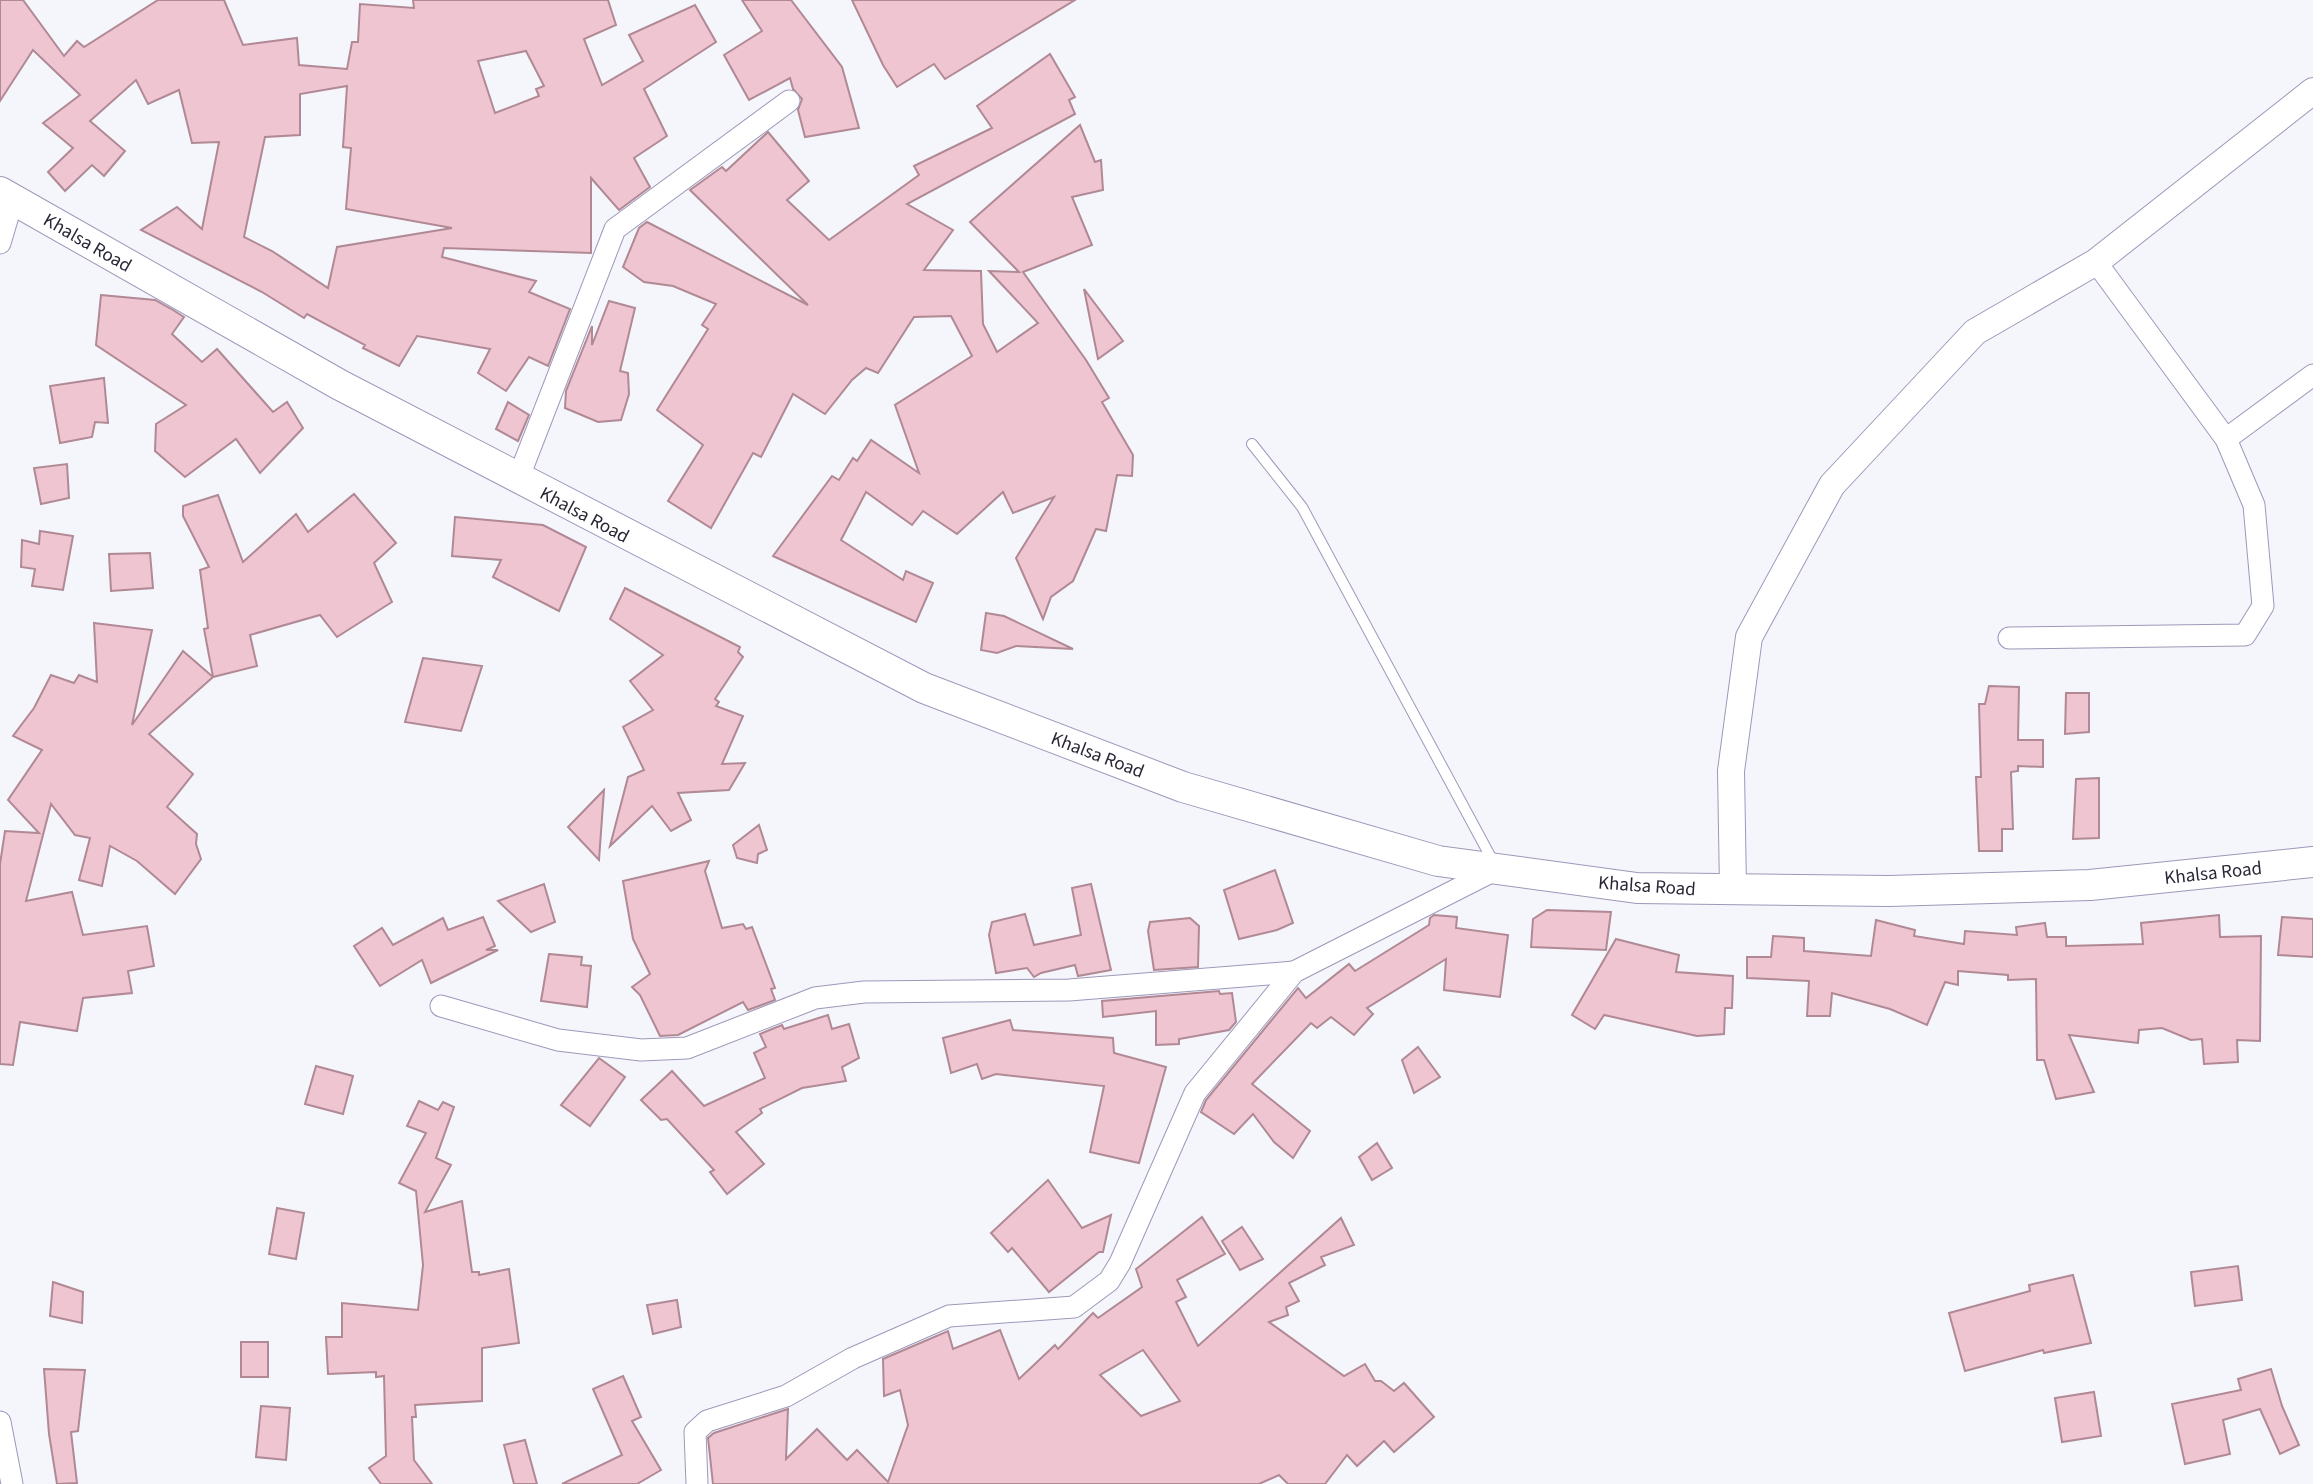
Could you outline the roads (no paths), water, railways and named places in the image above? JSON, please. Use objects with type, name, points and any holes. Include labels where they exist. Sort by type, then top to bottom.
[{"type":"main road","name":"Khalsa Road","points":[[6,195],[340,386],[924,688],[1183,786],[1438,861],[1637,888],[1889,891],[2090,885],[2313,862]]},
{"type":"street","points":[[1733,889],[1731,771],[1749,637],[1832,485],[1975,332],[2096,262],[2313,91]]},
{"type":"street","points":[[518,479],[615,229],[789,101]]},
{"type":"street","points":[[0,243],[6,195]]},
{"type":"street","points":[[2009,638],[2245,635],[2263,606],[2254,505],[2226,439],[2096,262]]},
{"type":"street","points":[[2226,439],[2313,374]]},
{"type":"street","points":[[441,1006],[558,1040],[641,1050],[687,1048],[815,998],[864,992],[1069,990],[1294,972],[1497,869]]},
{"type":"street","points":[[697,1484],[695,1433],[707,1421],[786,1396],[853,1358],[949,1316],[1074,1307],[1095,1294],[1109,1281],[1120,1263],[1195,1093],[1294,972]]},
{"type":"street","points":[[0,1422],[12,1484]]},
{"type":"lane","points":[[1252,444],[1302,507],[1497,869]]}]
